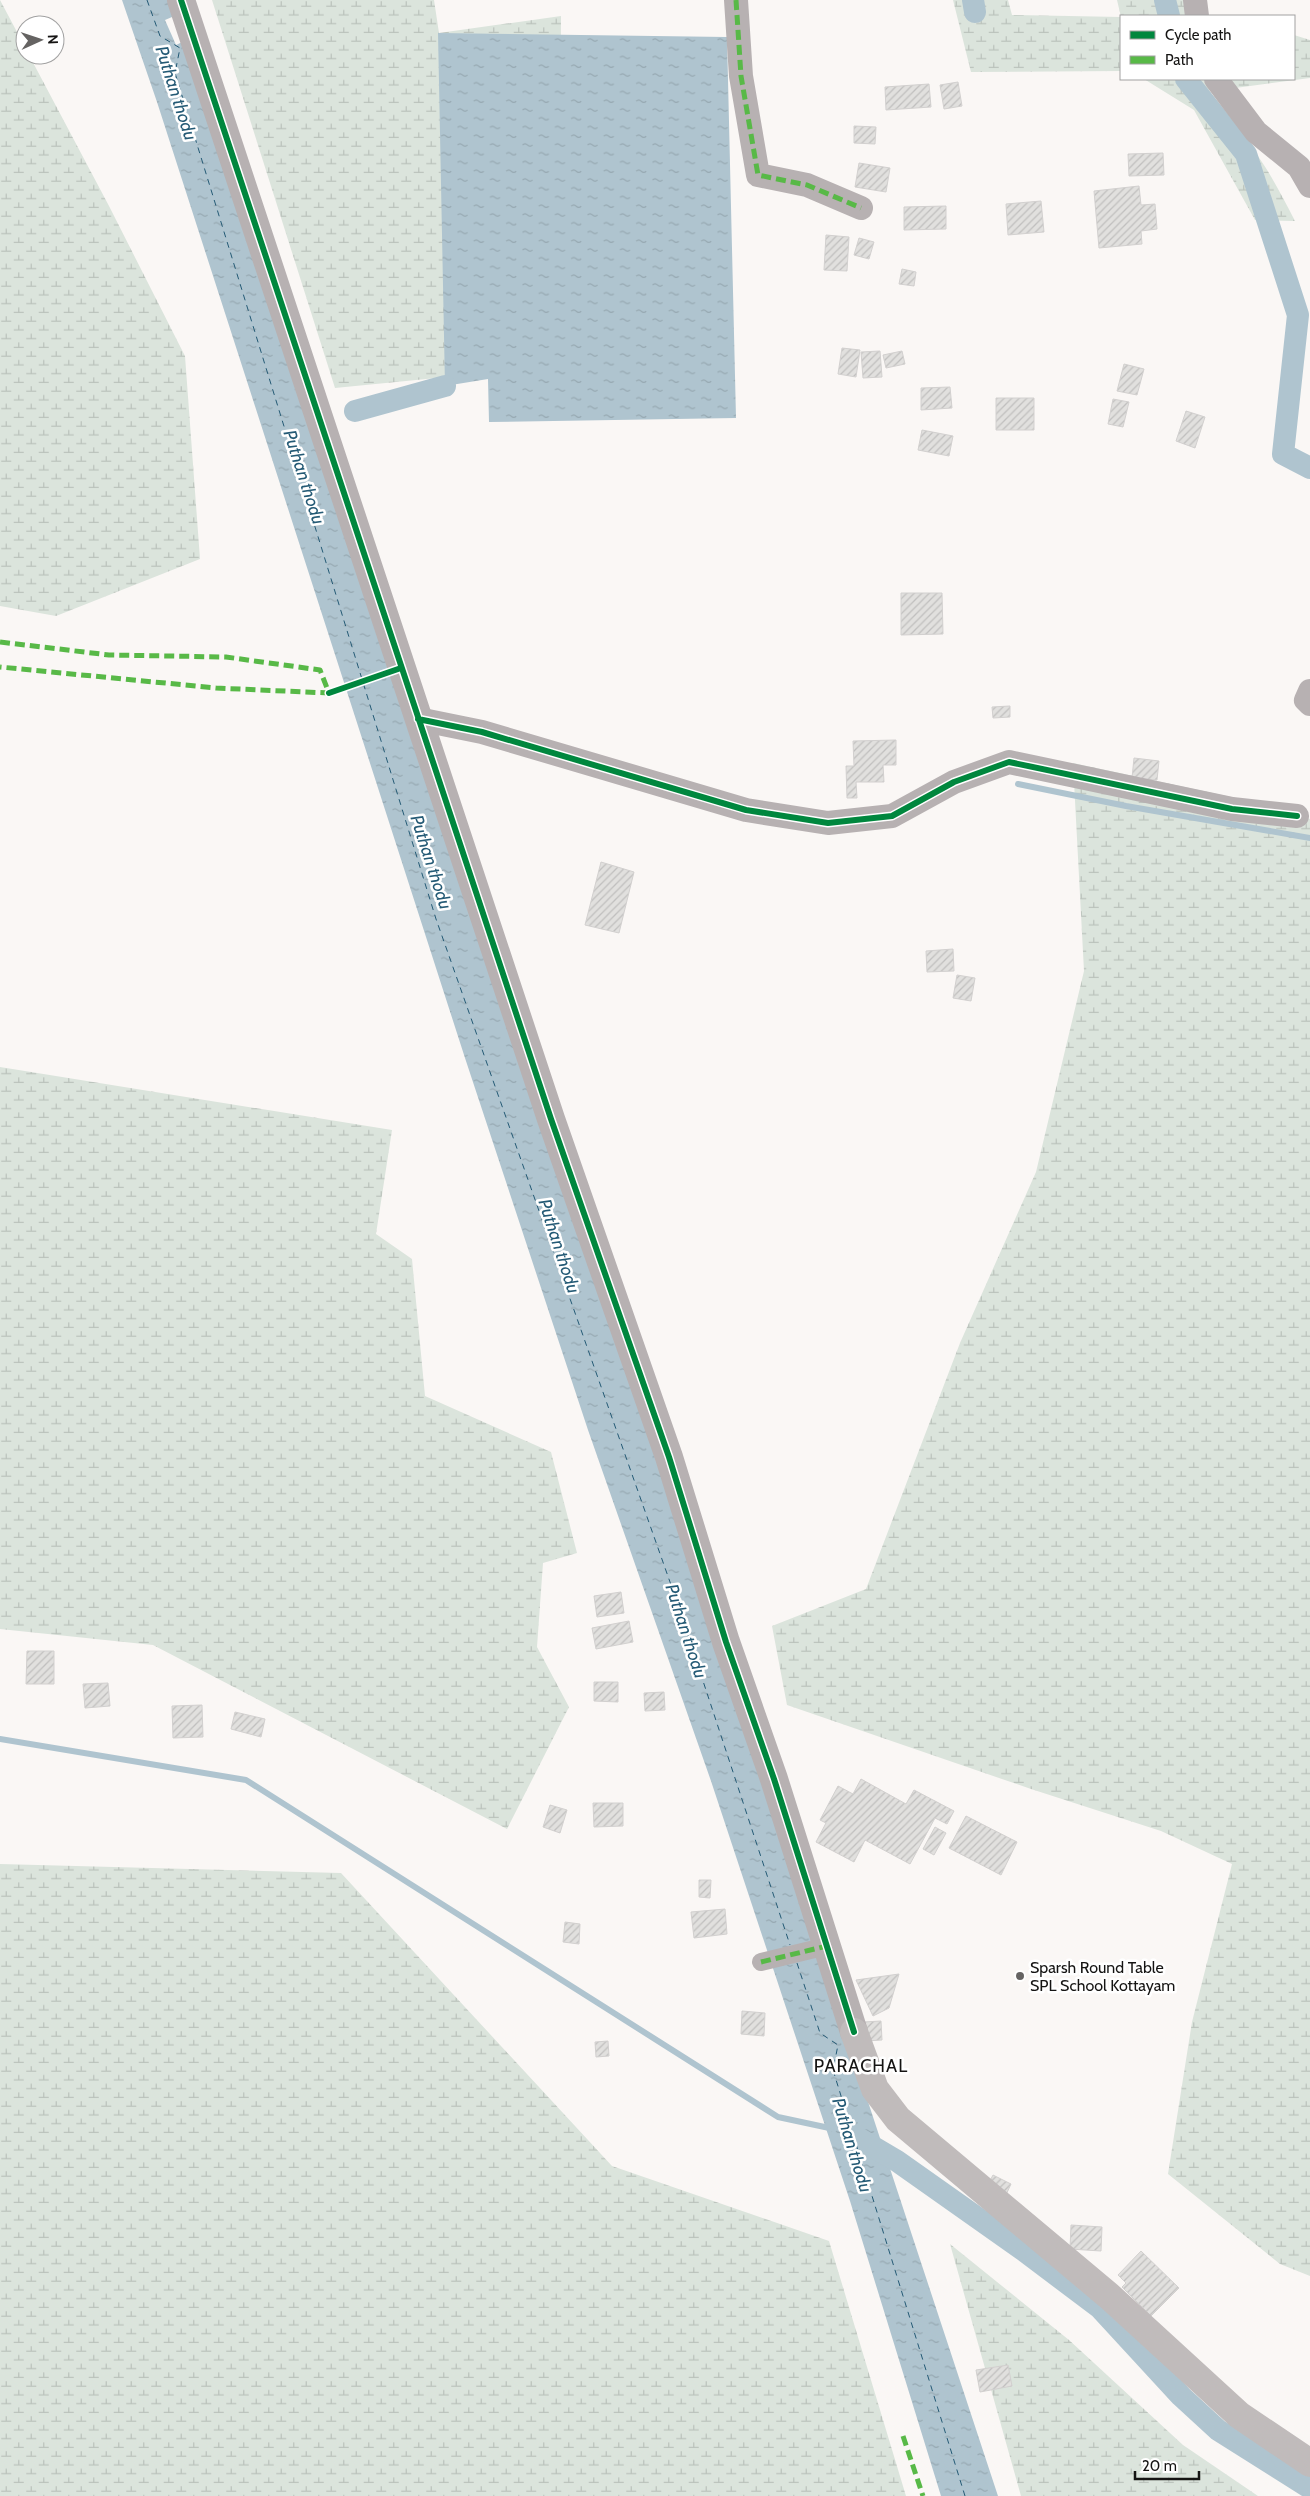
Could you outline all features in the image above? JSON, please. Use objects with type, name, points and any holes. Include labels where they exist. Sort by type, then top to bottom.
[{"type":"main road","points":[[854,2032],[875,2089],[898,2119],[1109,2296],[1239,2415],[1310,2463]]},
{"type":"street","points":[[181,0],[551,1119],[669,1457],[726,1642],[854,2032]]},
{"type":"street","points":[[736,0],[741,76],[758,175],[807,185],[861,208]]},
{"type":"street","points":[[1195,0],[1197,15]]},
{"type":"street","points":[[1220,86],[1256,132],[1299,167],[1310,186]]},
{"type":"street","points":[[1310,691],[1306,700],[1310,704]]},
{"type":"street","points":[[418,719],[482,732],[746,810],[828,823],[892,816],[954,782],[1009,762],[1232,809],[1297,816]]},
{"type":"street","points":[[761,1962],[827,1946]]},
{"type":"green space","points":[[0,0],[15,28],[15,65],[34,65],[185,356],[200,559],[56,616],[0,606]]},
{"type":"green space","points":[[212,0],[434,0],[439,33],[561,16],[559,366],[335,388]]},
{"type":"green space","points":[[953,0],[1008,0],[1012,15],[1120,17],[1120,71],[971,72]]},
{"type":"green space","points":[[1117,0],[1185,0],[1187,15],[1121,15]]},
{"type":"green space","points":[[1295,35],[1310,40],[1310,78],[1228,89],[1223,80],[1295,80]]},
{"type":"green space","points":[[1146,80],[1205,80],[1219,107],[1264,165],[1295,221],[1255,220],[1194,110]]},
{"type":"green space","points":[[1073,763],[1273,806],[1310,819],[1310,2276],[1280,2264],[1168,2174],[1192,2022],[1232,1864],[1161,1831],[1031,1789],[787,1705],[772,1626],[866,1589],[960,1343],[1036,1172],[1084,971]]},
{"type":"green space","points":[[0,1067],[392,1130],[376,1234],[412,1259],[425,1396],[551,1452],[577,1553],[543,1563],[537,1647],[569,1707],[507,1829],[153,1645],[0,1629]]},
{"type":"green space","points":[[0,1864],[341,1873],[612,2166],[829,2241],[906,2496],[0,2496]]},
{"type":"green space","points":[[950,2244],[1069,2340],[1183,2445],[1258,2496],[1021,2496]]},
{"type":"water","name":"Puthan thodu","points":[[122,0],[175,0],[998,2496],[941,2496],[850,2201],[711,1781],[588,1430],[465,1058],[157,102]]},
{"type":"water","points":[[438,33],[727,37],[736,418],[489,422],[488,379],[445,386]]},
{"type":"pier","points":[[179,14],[191,38],[176,45],[165,20]]},
{"type":"building","points":[[958,82],[962,106],[944,109],[940,85]]},
{"type":"building","points":[[929,84],[931,107],[886,110],[885,87]]},
{"type":"building","points":[[854,126],[876,127],[875,144],[854,143]]},
{"type":"building","points":[[1163,153],[1164,175],[1129,176],[1128,154]]},
{"type":"building","points":[[859,163],[890,168],[886,192],[855,187]]},
{"type":"building","points":[[1139,186],[1141,205],[1155,204],[1157,229],[1141,231],[1142,244],[1099,248],[1094,191]]},
{"type":"building","points":[[1041,201],[1044,232],[1008,235],[1006,204]]},
{"type":"building","points":[[946,206],[946,229],[904,230],[904,207]]},
{"type":"building","points":[[826,235],[849,237],[847,271],[824,270]]},
{"type":"building","points":[[859,238],[874,242],[869,259],[854,255]]},
{"type":"building","points":[[902,269],[916,272],[914,286],[899,284]]},
{"type":"building","points":[[842,348],[860,350],[856,377],[838,374]]},
{"type":"building","points":[[880,351],[882,377],[863,378],[861,352]]},
{"type":"building","points":[[902,351],[905,364],[886,368],[883,355]]},
{"type":"building","points":[[1124,364],[1144,369],[1137,395],[1117,391]]},
{"type":"building","points":[[950,387],[952,408],[921,410],[921,388]]},
{"type":"building","points":[[996,398],[1034,398],[1034,430],[996,430]]},
{"type":"building","points":[[1113,399],[1129,402],[1123,427],[1108,424]]},
{"type":"building","points":[[1186,411],[1205,417],[1195,448],[1176,441]]},
{"type":"building","points":[[922,430],[953,436],[949,456],[918,450]]},
{"type":"building","points":[[901,593],[942,593],[943,634],[901,635]]},
{"type":"building","points":[[1010,706],[1010,717],[993,718],[992,707]]},
{"type":"building","points":[[896,740],[896,765],[883,765],[884,782],[856,782],[857,798],[847,798],[846,766],[854,766],[853,741]]},
{"type":"building","points":[[1134,758],[1159,761],[1157,780],[1132,778]]},
{"type":"building","points":[[601,862],[634,872],[619,933],[585,925]]},
{"type":"building","points":[[953,949],[954,971],[927,972],[926,951]]},
{"type":"building","points":[[957,975],[975,978],[971,1001],[953,998]]},
{"type":"building","points":[[621,1592],[624,1613],[597,1617],[594,1596]]},
{"type":"building","points":[[629,1621],[633,1642],[596,1649],[592,1628]]},
{"type":"building","points":[[27,1651],[54,1651],[54,1684],[26,1684]]},
{"type":"building","points":[[594,1682],[618,1682],[618,1702],[594,1701]]},
{"type":"building","points":[[108,1683],[110,1706],[85,1708],[83,1684]]},
{"type":"building","points":[[664,1692],[665,1710],[645,1711],[644,1693]]},
{"type":"building","points":[[202,1705],[203,1737],[173,1738],[172,1706]]},
{"type":"building","points":[[235,1712],[265,1719],[261,1737],[231,1729]]},
{"type":"building","points":[[861,1779],[906,1804],[914,1790],[954,1811],[947,1824],[935,1818],[910,1864],[865,1840],[854,1862],[816,1842],[826,1823],[820,1820],[838,1786],[853,1794]]},
{"type":"building","points":[[593,1803],[623,1803],[623,1826],[594,1827]]},
{"type":"building","points":[[550,1805],[567,1810],[560,1833],[543,1827]]},
{"type":"building","points":[[966,1816],[1017,1842],[1001,1875],[949,1848]]},
{"type":"building","points":[[935,1827],[946,1833],[934,1855],[923,1849]]},
{"type":"building","points":[[699,1880],[711,1880],[710,1898],[699,1897]]},
{"type":"building","points":[[725,1909],[727,1934],[694,1938],[691,1912]]},
{"type":"building","points":[[565,1922],[580,1924],[579,1944],[563,1942]]},
{"type":"building","points":[[899,1974],[889,2008],[873,2016],[856,1980]]},
{"type":"building","points":[[742,2011],[765,2013],[764,2036],[741,2034]]},
{"type":"building","points":[[881,2021],[882,2040],[865,2041],[864,2022]]},
{"type":"building","points":[[608,2041],[609,2056],[596,2057],[595,2042]]},
{"type":"building","points":[[993,2175],[1011,2184],[1004,2199],[985,2190]]},
{"type":"building","points":[[1071,2225],[1102,2227],[1101,2251],[1070,2249]]},
{"type":"building","points":[[1141,2251],[1179,2288],[1151,2316],[1122,2287],[1126,2283],[1118,2275]]},
{"type":"building","points":[[1008,2365],[1012,2386],[980,2392],[976,2370]]},
{"type":"waterway","points":[[973,0],[975,12]]},
{"type":"waterway","points":[[1165,0],[1169,15]]},
{"type":"waterway","points":[[1187,80],[1246,154],[1298,315],[1283,454],[1310,468]]},
{"type":"waterway","points":[[355,411],[445,386]]},
{"type":"waterway","points":[[1018,784],[1126,806],[1310,838]]},
{"type":"waterway","name":"Puthan thodu","points":[[0,1739],[246,1780],[778,2117],[834,2129]]},
{"type":"waterway","name":"Puthan thodu","points":[[858,2138],[897,2161],[1023,2250],[1100,2308],[1181,2396],[1218,2430],[1310,2488]]},
{"type":"ferry route","points":[[147,0],[160,36],[180,48],[175,73],[436,919],[676,1599],[790,1945]]},
{"type":"ferry route","points":[[797,1963],[820,2033],[838,2045],[833,2070],[965,2496]]},
{"type":"marked path","points":[[736,0],[741,76],[758,175],[807,185],[861,208]]},
{"type":"marked path","points":[[0,642],[109,655],[226,657],[320,670],[329,693],[216,688],[0,667]]},
{"type":"marked path","points":[[761,1962],[827,1946]]},
{"type":"marked path","points":[[903,2436],[923,2496]]},
{"type":"cycle path","points":[[181,0],[551,1119],[669,1457],[726,1642],[774,1779],[854,2032]]},
{"type":"cycle path","points":[[329,693],[401,668]]},
{"type":"cycle path","points":[[418,719],[482,732],[746,810],[828,823],[892,816],[954,782],[1009,762],[1232,809],[1297,816]]},
{"type":"place","name":"Sparsh Round Table SPL School Kottayam","points":[[1020,1976]]},
{"type":"district","name":"PARACHAL","points":[[861,2066]]}]
